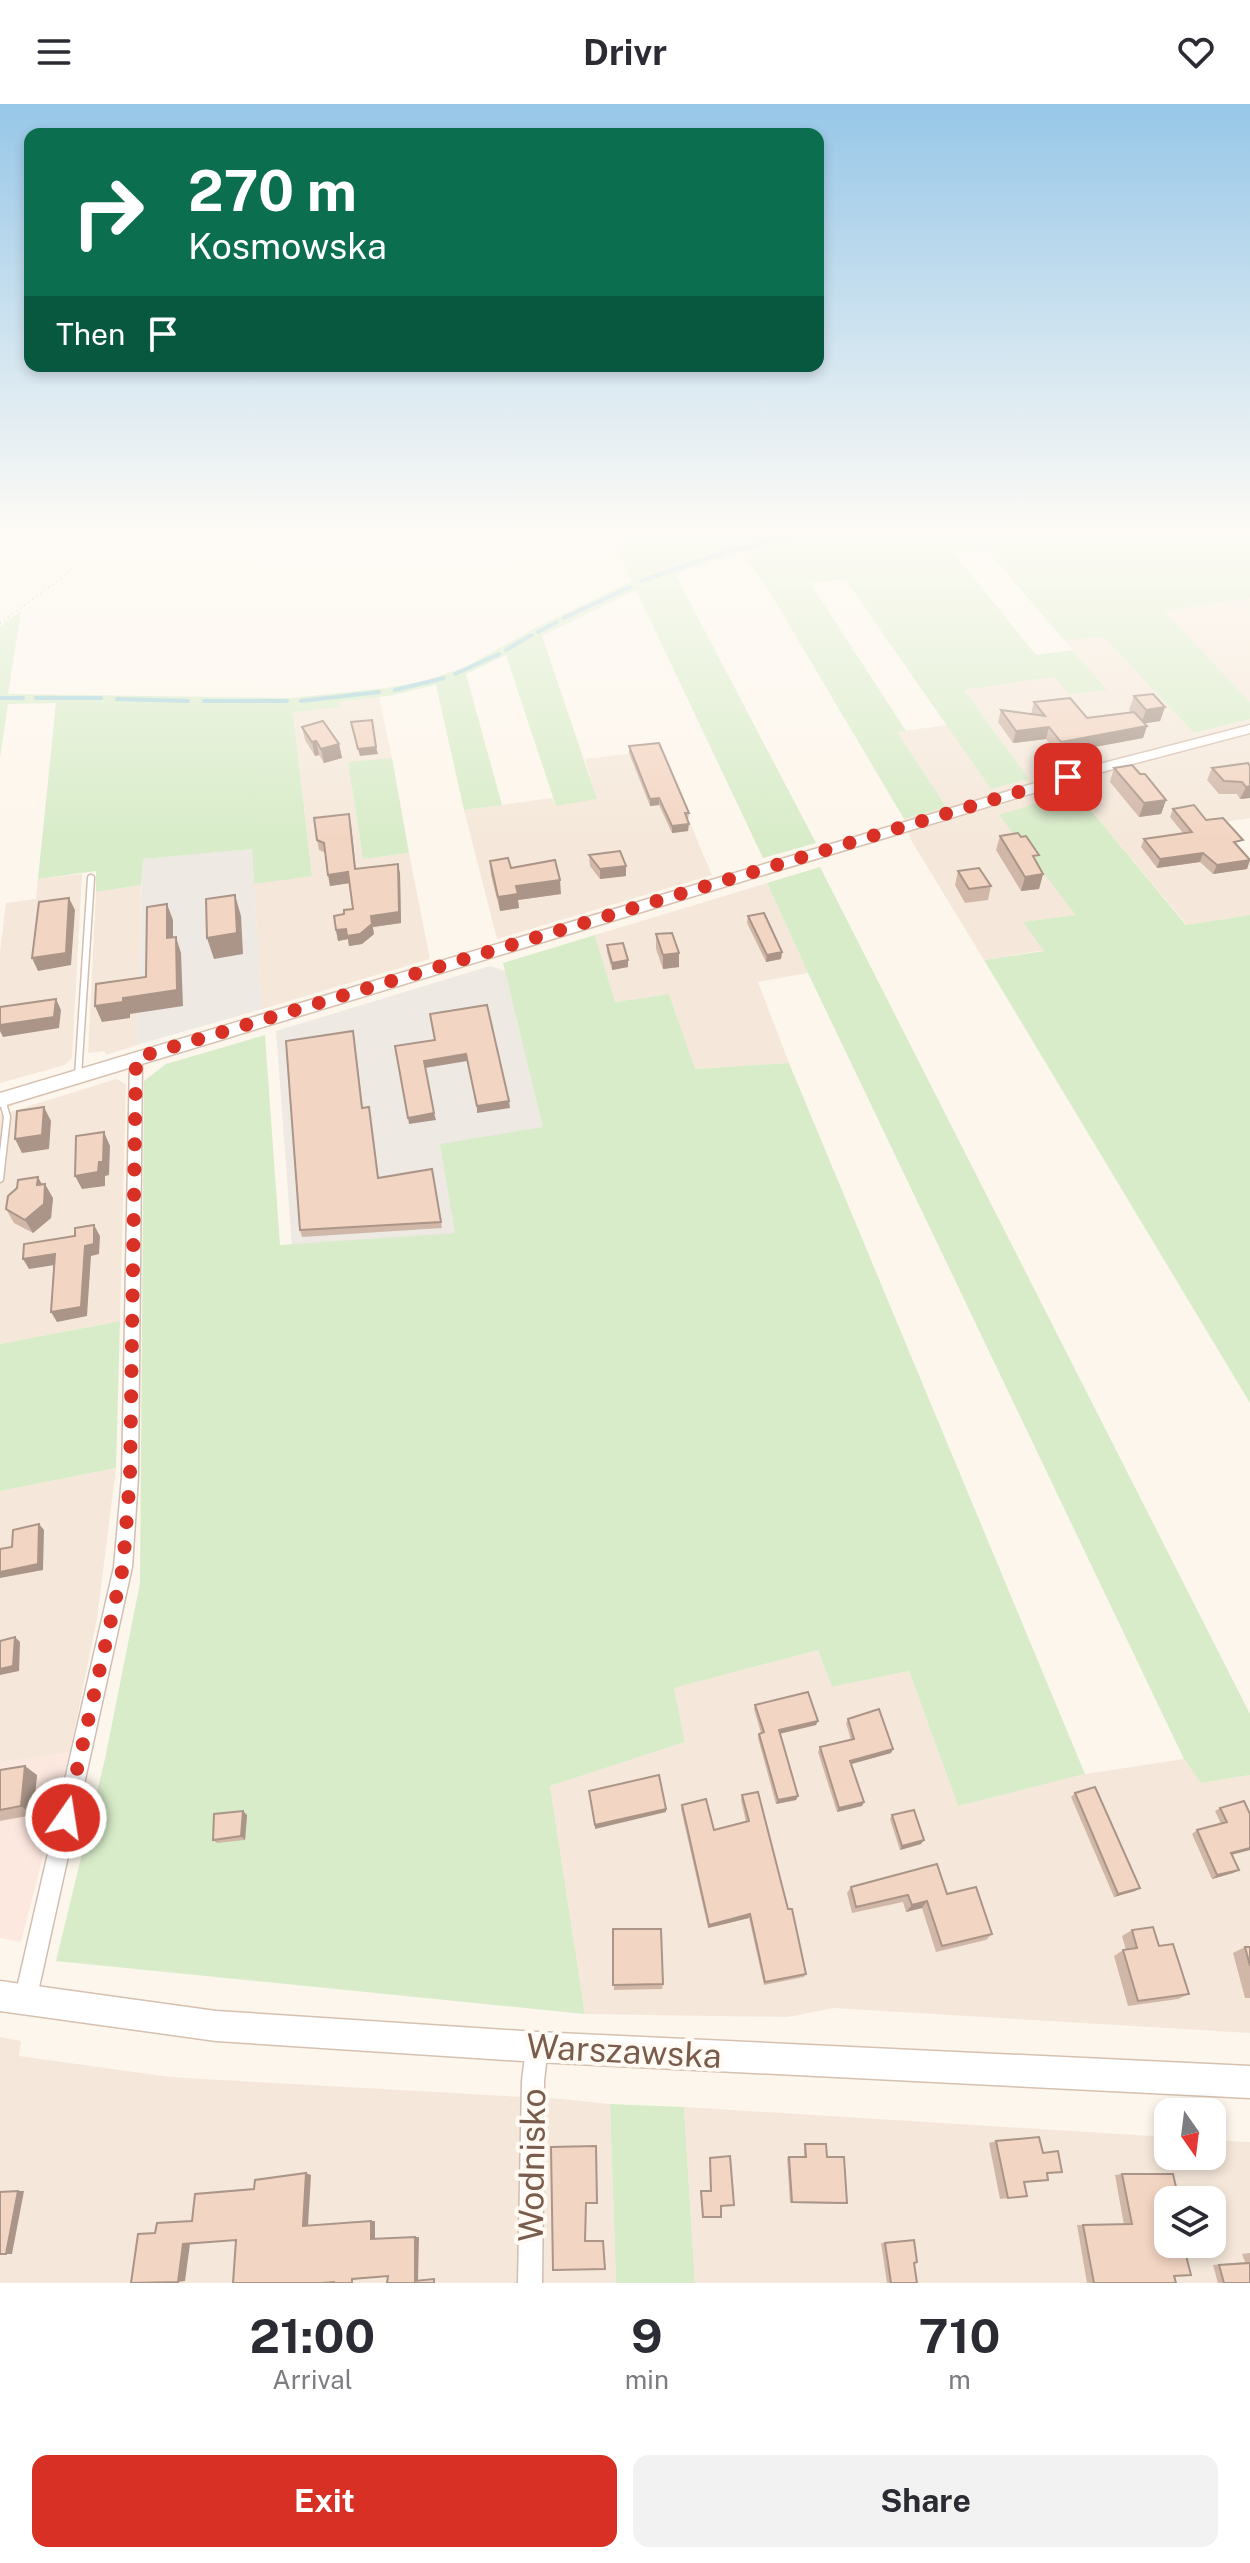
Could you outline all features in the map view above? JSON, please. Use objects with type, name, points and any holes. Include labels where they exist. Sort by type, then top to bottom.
[{"type":"street","points":[[1,1099],[1097,769],[1250,729]]},
{"type":"street","points":[[12,1998],[123,1567],[130,1477],[136,1058]]},
{"type":"street","name":"Warszawska","points":[[12,1998],[216,2026],[537,2047],[1250,2082]]},
{"type":"street","name":"Wodnisko","points":[[530,2283],[533,2081],[537,2047]]},
{"type":"lane","points":[[78,1076],[91,878]]},
{"type":"lane","points":[[0,1179],[7,1117],[1,1099]]},
{"type":"shaded area","points":[[1105,637],[1194,733],[1250,719],[1250,818],[1218,823],[1250,858],[1250,915],[1187,925],[1075,791],[1076,915],[1024,922],[1045,950],[984,960],[911,840],[904,819],[945,807],[897,732],[947,725],[991,789],[1028,779],[964,690],[1055,677],[1106,690],[1064,640]]},
{"type":"shaded area","points":[[1188,637],[1250,637],[1250,702]]},
{"type":"shaded area","points":[[379,697],[392,758],[348,763],[363,859],[409,853],[430,959],[262,1009],[254,884],[312,875],[293,711],[339,707],[339,702]]},
{"type":"shaded area","points":[[659,750],[712,875],[497,939],[464,810],[552,798],[556,806],[596,799],[585,759]]},
{"type":"shaded area","points":[[252,849],[262,1009],[137,1045],[142,859]]},
{"type":"shaded area","points":[[82,874],[72,1058],[65,1065],[0,1083],[0,952],[6,903],[36,899],[38,879]]},
{"type":"shaded area","points":[[767,883],[808,973],[758,982],[789,1063],[694,1069],[669,994],[615,1002],[595,935]]},
{"type":"shaded area","points":[[141,885],[137,1045],[106,1055],[104,1051],[88,1053],[96,892]]},
{"type":"shaded area","points":[[490,966],[505,971],[544,1127],[456,1233],[292,1246],[276,1031]]},
{"type":"shaded area","points":[[116,1079],[126,1084],[120,1321],[0,1344],[0,1115]]},
{"type":"shaded area","points":[[116,1468],[97,1619],[70,1752],[0,1763],[0,1491]]},
{"type":"shaded area","points":[[818,1650],[832,1687],[909,1671],[958,1806],[1085,1774],[1184,1759],[1202,1783],[1250,1775],[1250,2033],[833,2008],[788,2017],[585,2014],[550,1786],[685,1742],[674,1688]]},
{"type":"shaded area","points":[[70,1752],[21,1942],[0,1938],[0,1763]]},
{"type":"shaded area","points":[[0,2037],[21,2041],[19,2056],[170,2077],[522,2097],[520,2283],[0,2283]]},
{"type":"shaded area","points":[[541,2097],[610,2104],[616,2283],[539,2283]]},
{"type":"shaded area","points":[[684,2107],[1154,2136],[1154,2170],[1226,2170],[1226,2141],[1250,2142],[1250,2283],[695,2283]]},
{"type":"green space","points":[[0,637],[17,637],[8,694],[291,698],[387,688],[425,681],[465,667],[520,637],[542,637],[597,799],[556,806],[506,655],[466,674],[502,805],[464,810],[436,685],[388,696],[339,702],[339,707],[293,712],[312,876],[254,884],[252,849],[143,859],[141,885],[96,892],[96,871],[38,879],[56,703],[8,704],[0,758]]},
{"type":"green space","points":[[658,637],[708,637],[816,843],[763,858]]},
{"type":"green space","points":[[796,637],[845,637],[906,731],[897,732],[946,807],[904,819]]},
{"type":"green space","points":[[885,637],[1021,637],[1036,655],[1072,650],[1107,690],[1069,694],[1054,677],[964,690],[1029,779],[991,789]]},
{"type":"green space","points":[[1061,637],[1188,637],[1250,702],[1250,719],[1194,733],[1104,637],[1064,640]]},
{"type":"green space","points":[[392,758],[409,853],[363,859],[348,762]]},
{"type":"green space","points":[[1075,791],[1186,925],[1250,915],[1250,1403],[984,960],[1044,951],[1023,922],[1076,915],[999,815]]},
{"type":"green space","points":[[820,867],[1250,1714],[1250,1775],[1201,1783],[1184,1759],[808,973],[767,883]]},
{"type":"green space","points":[[595,935],[615,1002],[669,994],[695,1069],[789,1063],[1085,1774],[958,1806],[909,1671],[832,1687],[818,1650],[674,1688],[685,1742],[550,1786],[585,2014],[56,1961],[105,1759],[140,1583],[144,1081],[166,1064],[265,1035],[280,1245],[455,1233],[440,1144],[543,1127],[503,963]]},
{"type":"green space","points":[[120,1321],[116,1468],[0,1491],[0,1344]]},
{"type":"green space","points":[[610,2104],[684,2107],[695,2283],[616,2283]]},
{"type":"building","points":[[1153,694],[1165,707],[1146,710],[1134,696]]},
{"type":"building","points":[[1070,698],[1087,718],[1134,712],[1147,726],[1061,742],[1049,727],[1016,731],[1001,710],[1045,716],[1034,702]]},
{"type":"building","points":[[372,720],[376,747],[358,749],[351,722]]},
{"type":"building","points":[[323,721],[339,744],[321,749],[302,727]]},
{"type":"building","points":[[659,743],[689,813],[685,813],[689,824],[672,826],[659,798],[650,799],[629,746]]},
{"type":"building","points":[[1248,763],[1250,786],[1246,787],[1242,782],[1224,781],[1212,768]]},
{"type":"building","points":[[1132,765],[1140,774],[1145,774],[1166,800],[1144,803],[1114,768]]},
{"type":"building","points":[[1194,805],[1206,820],[1223,818],[1243,840],[1234,842],[1250,860],[1217,865],[1203,853],[1160,859],[1144,839],[1192,832],[1173,809]]},
{"type":"building","points":[[349,814],[355,869],[398,864],[399,912],[371,916],[372,924],[360,934],[347,936],[346,929],[336,930],[334,916],[353,909],[348,872],[328,875],[324,843],[317,840],[314,818]]},
{"type":"building","points":[[1018,833],[1021,837],[1026,836],[1039,855],[1033,856],[1043,874],[1025,877],[1000,836]]},
{"type":"building","points":[[620,851],[626,866],[600,869],[589,855]]},
{"type":"building","points":[[508,858],[511,868],[555,860],[560,880],[516,886],[518,894],[498,897],[490,861]]},
{"type":"building","points":[[979,868],[991,886],[969,889],[958,871]]},
{"type":"building","points":[[235,895],[237,933],[207,938],[206,899]]},
{"type":"building","points":[[69,898],[66,953],[32,958],[39,902]]},
{"type":"building","points":[[167,904],[167,938],[176,937],[177,990],[123,998],[123,1002],[95,1006],[96,984],[146,977],[147,907]]},
{"type":"building","points":[[764,913],[782,952],[767,955],[748,916]]},
{"type":"building","points":[[672,933],[679,953],[663,955],[656,934]]},
{"type":"building","points":[[623,943],[628,960],[612,963],[607,945]]},
{"type":"building","points":[[56,999],[54,1017],[0,1025],[0,1007]]},
{"type":"building","points":[[487,1005],[509,1101],[477,1106],[466,1054],[424,1061],[434,1113],[408,1118],[395,1046],[435,1040],[430,1014]]},
{"type":"building","points":[[353,1031],[362,1108],[369,1107],[378,1178],[432,1169],[441,1222],[300,1230],[286,1041]]},
{"type":"building","points":[[44,1107],[42,1135],[15,1139],[17,1111]]},
{"type":"building","points":[[104,1132],[103,1162],[99,1162],[98,1172],[75,1176],[76,1136]]},
{"type":"building","points":[[38,1177],[37,1185],[45,1184],[44,1204],[25,1220],[6,1209],[8,1196],[17,1188],[18,1180]]},
{"type":"building","points":[[94,1225],[94,1244],[85,1246],[81,1307],[51,1312],[55,1254],[23,1259],[24,1244],[75,1236],[75,1228]]},
{"type":"building","points":[[39,1524],[38,1564],[0,1572],[0,1549],[12,1547],[13,1530]]},
{"type":"building","points":[[15,1637],[13,1666],[0,1669],[0,1641]]},
{"type":"building","points":[[808,1692],[818,1721],[779,1730],[798,1796],[778,1800],[759,1734],[764,1732],[755,1705]]},
{"type":"building","points":[[879,1709],[893,1749],[850,1761],[864,1802],[839,1808],[820,1747],[854,1739],[848,1719]]},
{"type":"building","points":[[25,1766],[21,1806],[0,1810],[0,1770]]},
{"type":"building","points":[[659,1775],[666,1809],[595,1825],[589,1791]]},
{"type":"building","points":[[1095,1787],[1140,1888],[1118,1894],[1075,1793]]},
{"type":"building","points":[[758,1792],[788,1909],[792,1909],[806,1974],[765,1982],[750,1914],[709,1925],[682,1805],[706,1799],[714,1830],[749,1821],[742,1795]]},
{"type":"building","points":[[1244,1801],[1250,1814],[1250,1848],[1231,1853],[1239,1870],[1217,1875],[1197,1830],[1227,1822],[1220,1808]]},
{"type":"building","points":[[914,1810],[924,1840],[902,1846],[892,1815]]},
{"type":"building","points":[[243,1811],[241,1836],[213,1840],[214,1814]]},
{"type":"building","points":[[937,1864],[947,1894],[976,1887],[992,1934],[942,1946],[927,1901],[912,1905],[908,1895],[856,1907],[851,1887]]},
{"type":"building","points":[[1153,1927],[1159,1946],[1173,1944],[1189,1994],[1138,2001],[1123,1950],[1137,1948],[1132,1930]]},
{"type":"building","points":[[613,1929],[661,1929],[663,1984],[613,1985]]},
{"type":"building","points":[[1245,1947],[1250,1947],[1250,1966]]},
{"type":"building","points":[[1039,2137],[1043,2153],[1058,2151],[1062,2172],[1047,2173],[1048,2180],[1024,2182],[1027,2196],[1008,2198],[996,2141]]},
{"type":"building","points":[[805,2144],[826,2144],[827,2157],[844,2157],[847,2203],[792,2202],[789,2157],[806,2157]]},
{"type":"building","points":[[596,2146],[597,2203],[586,2203],[585,2241],[603,2241],[605,2269],[553,2270],[551,2147]]},
{"type":"building","points":[[730,2156],[734,2205],[721,2206],[721,2217],[703,2217],[701,2191],[711,2191],[710,2158]]},
{"type":"building","points":[[306,2173],[303,2226],[371,2221],[371,2239],[415,2237],[415,2281],[434,2279],[434,2283],[387,2283],[388,2276],[352,2279],[352,2283],[233,2283],[236,2240],[183,2244],[178,2282],[131,2283],[138,2234],[155,2233],[157,2223],[192,2221],[195,2194],[254,2189],[255,2180]]},
{"type":"building","points":[[1122,2174],[1173,2174],[1176,2186],[1154,2186],[1154,2258],[1187,2258],[1191,2275],[1174,2276],[1176,2283],[1094,2283],[1083,2225],[1132,2224]]},
{"type":"building","points":[[18,2191],[6,2254],[0,2254],[0,2192]]},
{"type":"building","points":[[914,2240],[917,2283],[891,2283],[885,2243]]},
{"type":"building","points":[[1250,2263],[1250,2283],[1224,2283],[1219,2265]]},
{"type":"waterway","points":[[506,650],[529,637]]},
{"type":"waterway","points":[[455,674],[499,654]]},
{"type":"waterway","points":[[395,690],[444,678]]},
{"type":"waterway","points":[[301,701],[379,692]]},
{"type":"waterway","points":[[0,698],[23,698]]},
{"type":"waterway","points":[[36,698],[101,698]]},
{"type":"waterway","points":[[117,699],[188,701]]},
{"type":"waterway","points":[[204,701],[287,701]]},
{"type":"route","points":[[66,1818],[123,1567],[130,1477],[136,1058],[1068,777]]}]
